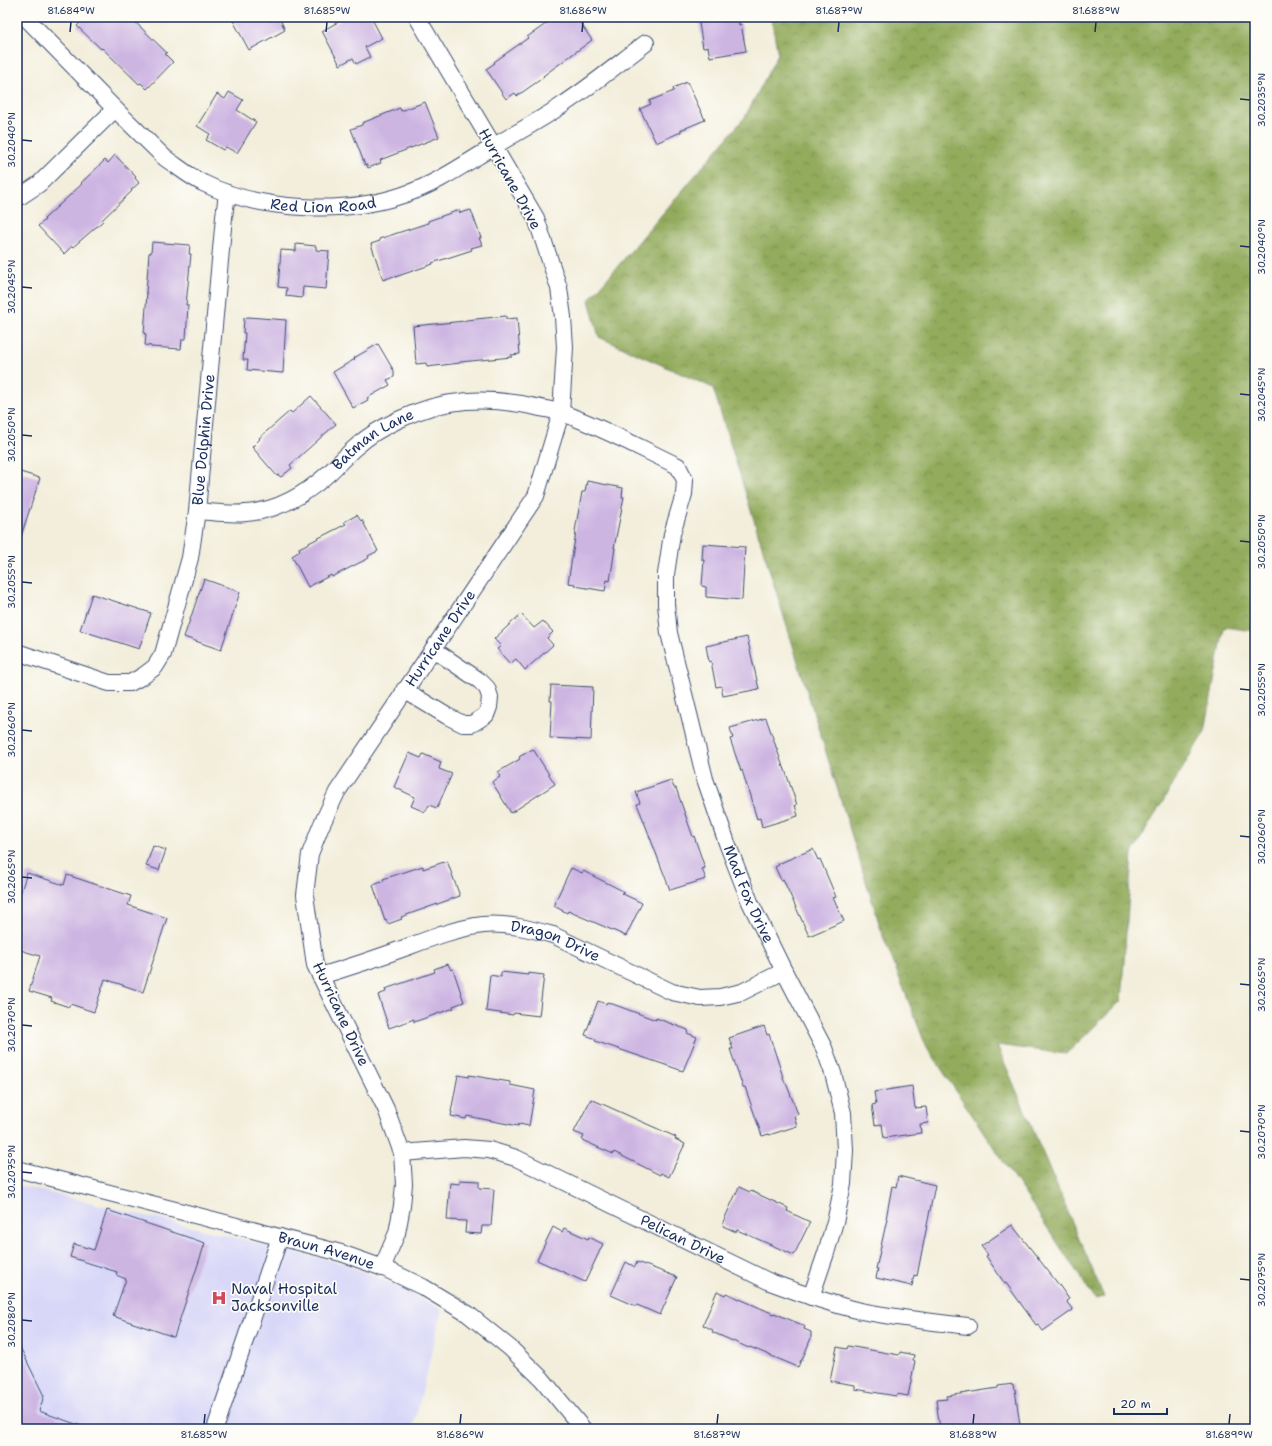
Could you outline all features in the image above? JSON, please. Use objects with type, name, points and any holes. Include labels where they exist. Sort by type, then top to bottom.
[{"type":"street","name":"Red Lion Road","points":[[25,17],[165,158],[202,183],[227,193],[254,200],[300,207],[340,207],[369,204],[404,195],[440,179],[561,106],[646,43]]},
{"type":"street","name":"Hurricane Drive","points":[[382,1268],[397,1233],[402,1206],[404,1184],[402,1153],[386,1109],[315,964],[305,895],[310,854],[337,792],[404,690],[536,496],[561,413],[565,347],[559,288],[536,218],[417,17]]},
{"type":"street","points":[[17,197],[39,184],[115,109]]},
{"type":"street","name":"Blue Dolphin Drive","points":[[17,652],[109,683],[130,683],[155,667],[163,654],[190,558],[197,510],[227,193]]},
{"type":"street","name":"Batman Lane","points":[[197,510],[246,513],[265,510],[286,503],[307,490],[328,474],[357,445],[383,427],[412,413],[436,405],[462,401],[488,400],[512,402],[561,413],[678,466],[685,480]]},
{"type":"street","name":"Mad Fox Drive","points":[[685,480],[684,494],[672,534],[666,574],[666,604],[669,634],[705,779],[727,843],[750,902],[824,1048],[834,1073],[843,1113],[845,1150],[843,1184],[836,1218],[811,1297]]},
{"type":"street","points":[[404,690],[463,724],[472,724],[486,715],[490,698],[487,688],[480,681],[433,649]]},
{"type":"street","name":"Dragon Drive","points":[[320,976],[350,967],[454,930],[484,925],[532,929],[553,935],[672,992],[700,998],[720,997],[742,992],[784,971]]},
{"type":"street","name":"Pelican Drive","points":[[402,1153],[464,1148],[489,1150],[516,1158],[770,1282],[811,1297],[860,1311],[919,1321],[968,1326]]},
{"type":"street","name":"Braun Avenue","points":[[17,1169],[341,1254],[382,1268],[424,1287],[468,1314],[510,1348],[542,1379],[583,1429]]},
{"type":"street","points":[[215,1429],[280,1237]]},
{"type":"shaded area","name":"Naval Hospital Jacksonville","points":[[17,1185],[345,1264],[399,1286],[442,1310],[413,1429],[17,1429]]},
{"type":"green space","points":[[771,17],[1255,17],[1255,631],[1224,627],[1205,731],[1132,853],[1121,1001],[1066,1054],[997,1045],[1104,1297],[1095,1299],[926,1046],[883,936],[713,388],[599,337],[589,300],[745,117],[778,54]]},
{"type":"building","points":[[86,17],[130,17],[167,53],[165,54],[173,62],[147,89],[141,83],[139,84],[77,26]]},
{"type":"building","points":[[231,17],[279,17],[285,30],[249,50]]},
{"type":"building","points":[[338,17],[371,17],[382,38],[365,47],[370,57],[356,64],[353,58],[340,65],[322,31],[340,21]]},
{"type":"building","points":[[556,17],[576,17],[592,40],[517,96],[515,93],[506,99],[486,69],[528,38],[527,37]]},
{"type":"building","points":[[698,17],[738,17],[739,25],[741,24],[746,51],[710,57],[708,47],[703,48]]},
{"type":"building","points":[[687,82],[705,120],[656,143],[640,109],[651,104],[649,101],[674,91],[673,88]]},
{"type":"building","points":[[229,92],[243,100],[237,110],[256,122],[237,153],[226,147],[223,150],[206,140],[210,134],[197,126],[217,94],[225,99]]},
{"type":"building","points":[[425,102],[439,137],[380,160],[381,163],[368,168],[366,164],[365,165],[351,129],[400,108],[401,111]]},
{"type":"building","points":[[115,155],[136,177],[135,178],[139,183],[102,220],[103,221],[64,254],[38,226],[105,160],[108,163]]},
{"type":"building","points":[[459,210],[460,213],[471,210],[482,245],[471,248],[472,250],[432,263],[433,264],[383,280],[371,244],[380,241],[379,239],[428,223],[428,221]]},
{"type":"building","points":[[152,242],[190,245],[189,254],[191,254],[186,305],[188,305],[186,339],[182,339],[181,349],[151,347],[145,345],[146,334],[144,334],[146,293],[149,253],[151,253]]},
{"type":"building","points":[[296,244],[316,246],[316,250],[329,251],[326,289],[303,287],[302,298],[286,296],[287,288],[278,287],[281,250],[296,251]]},
{"type":"building","points":[[506,316],[506,319],[517,318],[520,354],[511,355],[512,357],[427,367],[426,363],[416,364],[413,326]]},
{"type":"building","points":[[244,318],[286,320],[283,373],[247,370],[248,360],[243,360],[245,333],[243,333]]},
{"type":"building","points":[[378,344],[394,371],[394,377],[387,380],[390,385],[353,408],[333,372]]},
{"type":"building","points":[[311,396],[336,424],[290,465],[292,468],[281,477],[278,475],[277,476],[252,447],[260,439],[259,438],[290,411],[292,413]]},
{"type":"building","points":[[17,471],[40,478],[20,539],[17,538]]},
{"type":"building","points":[[587,481],[623,488],[622,497],[624,497],[614,548],[610,581],[607,580],[605,591],[575,586],[575,584],[568,583],[582,492],[585,492]]},
{"type":"building","points":[[357,515],[361,521],[362,520],[378,551],[368,556],[369,558],[332,577],[331,575],[308,587],[292,556],[300,551],[299,548],[346,524],[344,522]]},
{"type":"building","points":[[703,544],[745,547],[742,600],[706,597],[706,587],[702,586],[704,560],[702,560]]},
{"type":"building","points":[[204,579],[240,592],[221,650],[184,637]]},
{"type":"building","points":[[92,594],[151,613],[139,649],[80,630]]},
{"type":"building","points":[[521,614],[534,628],[543,621],[553,632],[547,638],[553,645],[525,670],[516,659],[510,664],[497,649],[501,646],[494,639]]},
{"type":"building","points":[[747,637],[759,689],[723,696],[721,686],[716,687],[711,661],[709,662],[706,646]]},
{"type":"building","points":[[551,685],[593,687],[591,740],[550,738],[552,701],[550,701]]},
{"type":"building","points":[[766,718],[797,805],[795,805],[798,816],[762,827],[760,818],[757,819],[742,770],[741,771],[730,739],[733,738],[730,728]]},
{"type":"building","points":[[533,749],[555,784],[511,813],[492,782],[500,777],[498,772],[520,759],[519,757]]},
{"type":"building","points":[[409,753],[421,758],[423,754],[441,762],[439,769],[452,774],[437,808],[429,805],[425,812],[411,806],[415,797],[394,787]]},
{"type":"building","points":[[671,780],[674,788],[676,788],[693,837],[694,836],[705,868],[702,869],[706,879],[670,890],[637,804],[640,803],[636,792]]},
{"type":"building","points":[[153,846],[166,850],[159,870],[146,866]]},
{"type":"building","points":[[813,849],[818,860],[820,859],[836,897],[833,898],[844,921],[809,936],[783,879],[781,880],[775,867],[779,865],[778,864]]},
{"type":"building","points":[[447,861],[460,896],[401,917],[402,919],[388,924],[386,920],[385,921],[373,885],[384,881],[383,879],[423,866],[423,869]]},
{"type":"building","points":[[571,868],[582,873],[583,871],[625,892],[621,893],[642,903],[626,936],[568,911],[567,913],[554,906]]},
{"type":"building","points":[[27,873],[64,885],[67,875],[131,896],[128,905],[167,918],[143,992],[105,979],[94,1012],[70,1004],[69,1007],[51,1001],[52,998],[29,991],[40,956],[17,949],[17,903]]},
{"type":"building","points":[[448,964],[451,970],[453,969],[464,1002],[453,1006],[454,1008],[414,1022],[414,1019],[389,1028],[378,995],[386,992],[385,989],[435,972],[434,969]]},
{"type":"building","points":[[501,972],[544,975],[539,1016],[514,1013],[513,1015],[486,1011],[490,975],[501,977]]},
{"type":"building","points":[[598,1001],[606,1004],[607,1002],[656,1020],[656,1018],[688,1030],[687,1033],[697,1037],[683,1071],[595,1041],[596,1039],[585,1035]]},
{"type":"building","points":[[764,1026],[767,1035],[769,1034],[785,1083],[798,1114],[794,1116],[797,1126],[762,1136],[730,1049],[733,1049],[729,1038]]},
{"type":"building","points":[[458,1075],[469,1077],[469,1075],[510,1082],[510,1085],[535,1090],[529,1126],[519,1124],[518,1126],[467,1116],[466,1119],[451,1116]]},
{"type":"building","points":[[912,1086],[915,1108],[926,1107],[928,1123],[920,1124],[921,1133],[884,1138],[882,1124],[875,1125],[872,1105],[876,1104],[874,1092]]},
{"type":"building","points":[[591,1099],[676,1137],[675,1139],[685,1144],[669,1177],[661,1173],[660,1175],[614,1152],[613,1154],[582,1140],[584,1136],[574,1132]]},
{"type":"building","points":[[898,1176],[935,1185],[917,1276],[914,1275],[912,1286],[876,1278],[878,1269],[876,1269],[887,1219],[892,1186],[896,1187]]},
{"type":"building","points":[[460,1180],[479,1181],[479,1188],[494,1189],[491,1226],[482,1226],[481,1234],[465,1233],[466,1221],[447,1220],[450,1183],[460,1184]]},
{"type":"building","points":[[739,1187],[788,1208],[787,1211],[810,1222],[794,1255],[737,1230],[736,1232],[723,1226],[723,1222]]},
{"type":"building","points":[[107,1210],[205,1243],[174,1337],[113,1316],[126,1279],[116,1275],[117,1272],[70,1257],[74,1244],[94,1250]]},
{"type":"building","points":[[1012,1225],[1059,1285],[1069,1299],[1066,1301],[1073,1310],[1043,1331],[1038,1324],[1036,1325],[1006,1283],[1005,1284],[981,1246]]},
{"type":"building","points":[[553,1227],[562,1232],[564,1228],[603,1244],[585,1282],[537,1260]]},
{"type":"building","points":[[626,1262],[635,1267],[637,1262],[677,1277],[660,1315],[611,1295]]},
{"type":"building","points":[[717,1291],[725,1295],[726,1293],[805,1326],[804,1329],[811,1332],[811,1338],[798,1367],[712,1332],[713,1330],[703,1325]]},
{"type":"building","points":[[17,1341],[44,1396],[39,1411],[84,1427],[84,1429],[17,1429]]},
{"type":"building","points":[[848,1346],[899,1355],[900,1352],[914,1355],[913,1360],[915,1361],[908,1396],[897,1394],[896,1396],[855,1389],[855,1385],[830,1381],[837,1347],[847,1349]]},
{"type":"building","points":[[1013,1384],[1020,1425],[1008,1427],[1008,1429],[940,1429],[936,1400],[947,1399],[947,1396],[998,1388],[998,1386]]},
{"type":"place","name":"Naval Hospital Jacksonville","points":[[219,1298]]}]
